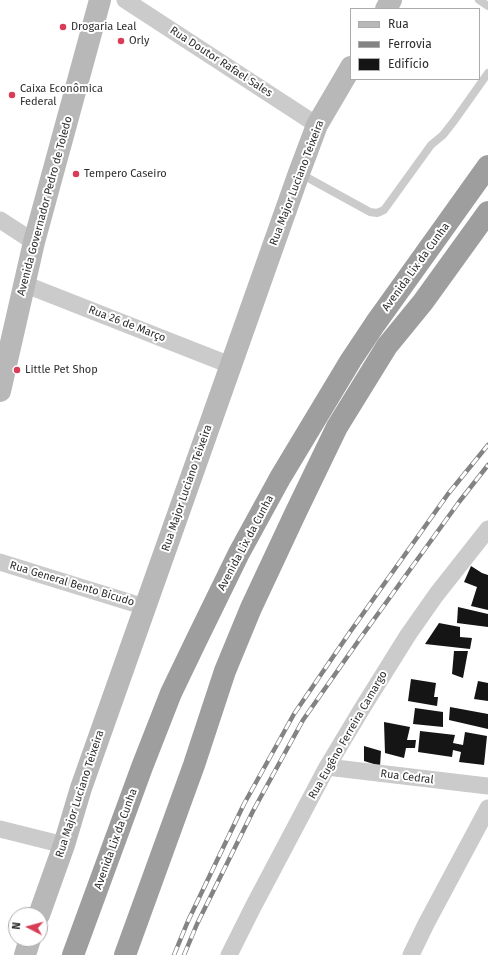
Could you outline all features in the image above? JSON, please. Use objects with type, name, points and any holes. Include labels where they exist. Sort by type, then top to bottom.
[{"type":"highway","name":"Avenida Lix da Cunha","points":[[73,955],[142,767],[171,693],[239,554],[280,478],[351,360],[488,166]]},
{"type":"highway","points":[[125,955],[194,765],[225,671],[251,608],[294,514],[341,420],[387,346],[423,302],[488,212]]},
{"type":"highway","points":[[446,270],[488,234]]},
{"type":"main road","name":"Avenida Governador Pedro de Toledo","points":[[0,390],[34,242],[100,0]]},
{"type":"main road","name":"Rua Major Luciano Teixeira","points":[[42,907],[64,846],[81,788],[299,173],[317,125],[350,69]]},
{"type":"street","name":"Rua Doutor Rafael Sales","points":[[124,0],[317,125]]},
{"type":"street","points":[[0,220],[34,242]]},
{"type":"street","name":"Rua 26 de Março","points":[[24,284],[230,365]]},
{"type":"street","name":"Rua Eugêno Ferreira Camargo","points":[[229,955],[327,767],[408,635],[436,595],[488,529]]},
{"type":"street","name":"Rua General Bento Bicudo","points":[[0,562],[145,607]]},
{"type":"street","name":"Rua Cedral","points":[[327,767],[488,786]]},
{"type":"street","points":[[411,955],[488,808]]},
{"type":"street","points":[[0,829],[64,846]]},
{"type":"lane","points":[[479,0],[488,6]]},
{"type":"lane","points":[[299,173],[370,212],[377,213],[384,210],[431,145],[451,126],[488,73]]},
{"type":"building","points":[[471,566],[488,575],[488,610],[471,606],[477,587],[464,582]]},
{"type":"building","points":[[458,607],[488,614],[488,627],[457,623]]},
{"type":"building","points":[[439,623],[460,627],[460,637],[472,638],[470,649],[425,644]]},
{"type":"building","points":[[454,651],[468,651],[463,678],[452,674]]},
{"type":"building","points":[[411,679],[436,683],[434,697],[438,697],[437,706],[408,701]]},
{"type":"building","points":[[478,681],[488,683],[488,701],[474,699]]},
{"type":"building","points":[[450,707],[488,714],[488,729],[449,720]]},
{"type":"building","points":[[415,708],[443,712],[443,727],[413,724]]},
{"type":"building","points":[[384,722],[410,727],[407,740],[416,740],[415,748],[406,748],[404,758],[385,753]]},
{"type":"building","points":[[420,731],[455,735],[453,743],[463,745],[465,732],[487,736],[484,765],[459,762],[461,752],[453,750],[452,757],[418,752]]},
{"type":"building","points":[[364,746],[381,751],[380,766],[364,761]]},
{"type":"railway","points":[[174,955],[188,921],[244,804],[294,714],[448,494],[488,445]]},
{"type":"railway","points":[[184,955],[197,924],[253,811],[303,720],[459,502],[488,465]]},
{"type":"place","name":"Drogaria Leal","points":[[63,27]]},
{"type":"place","name":"Orly","points":[[121,41]]},
{"type":"place","name":"Caixa Econômica Federal","points":[[12,95]]},
{"type":"place","name":"Tempero Caseiro","points":[[76,174]]},
{"type":"place","name":"Little Pet Shop","points":[[17,370]]}]
